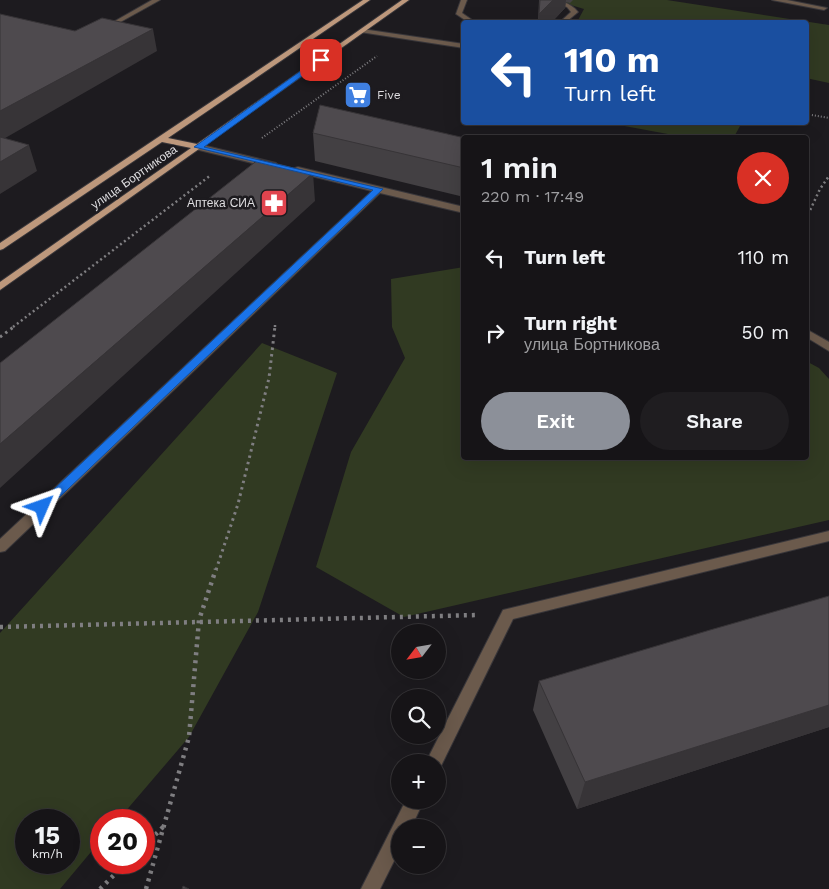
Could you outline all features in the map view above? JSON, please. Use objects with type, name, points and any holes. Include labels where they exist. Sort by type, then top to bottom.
[{"type":"main road","name":"улица Бортникова","points":[[0,247],[367,0]]},
{"type":"main road","name":"улица Бортникова","points":[[0,287],[406,0]]},
{"type":"main road","points":[[161,139],[198,147]]},
{"type":"street","points":[[100,31],[157,0]]},
{"type":"street","points":[[464,0],[459,14],[469,20]]},
{"type":"street","points":[[549,0],[569,6],[575,12],[565,20]]},
{"type":"street","points":[[775,0],[824,8]]},
{"type":"street","points":[[362,31],[461,45]]},
{"type":"street","points":[[198,147],[461,209]]},
{"type":"street","points":[[0,547],[379,189]]},
{"type":"street","points":[[809,334],[829,347]]},
{"type":"street","points":[[438,754],[508,614],[829,536]]},
{"type":"street","points":[[370,889],[391,848]]},
{"type":"path","points":[[0,336],[236,156],[406,36]]},
{"type":"path","points":[[809,115],[829,118]]},
{"type":"path","points":[[809,213],[829,176]]},
{"type":"path","points":[[146,889],[189,737],[199,620],[238,504],[269,378],[280,282]]},
{"type":"path","points":[[0,626],[508,614]]},
{"type":"path","points":[[155,836],[164,827]]},
{"type":"path","points":[[100,889],[115,874]]},
{"type":"green space","points":[[554,0],[667,0],[797,20],[578,20],[584,9]]},
{"type":"green space","points":[[809,22],[829,25],[829,83],[809,79]]},
{"type":"green space","points":[[619,125],[740,126],[735,135],[673,135]]},
{"type":"green space","points":[[461,267],[461,460],[809,460],[809,363],[819,368],[829,379],[829,520],[404,617],[316,567],[351,452],[405,358],[392,327],[391,279]]},
{"type":"green space","points":[[262,343],[337,373],[258,612],[189,737],[127,809],[90,809],[90,853],[80,865],[80,809],[15,809],[15,874],[73,874],[60,889],[0,889],[0,633]]},
{"type":"building","points":[[540,0],[553,0],[539,14]]},
{"type":"building","points":[[0,14],[75,31],[102,18],[153,29],[0,111]]},
{"type":"building","points":[[320,105],[461,137],[461,167],[313,133]]},
{"type":"building","points":[[0,137],[29,145],[0,162]]},
{"type":"building","points":[[259,159],[313,173],[0,444],[0,363]]},
{"type":"building","points":[[829,596],[829,705],[585,782],[539,681]]},
{"type":"place","name":"Five","points":[[358,95]]},
{"type":"place","name":"Аптека СИА","points":[[274,203]]},
{"type":"route","points":[[42,507],[379,189],[198,147],[321,60]]}]
